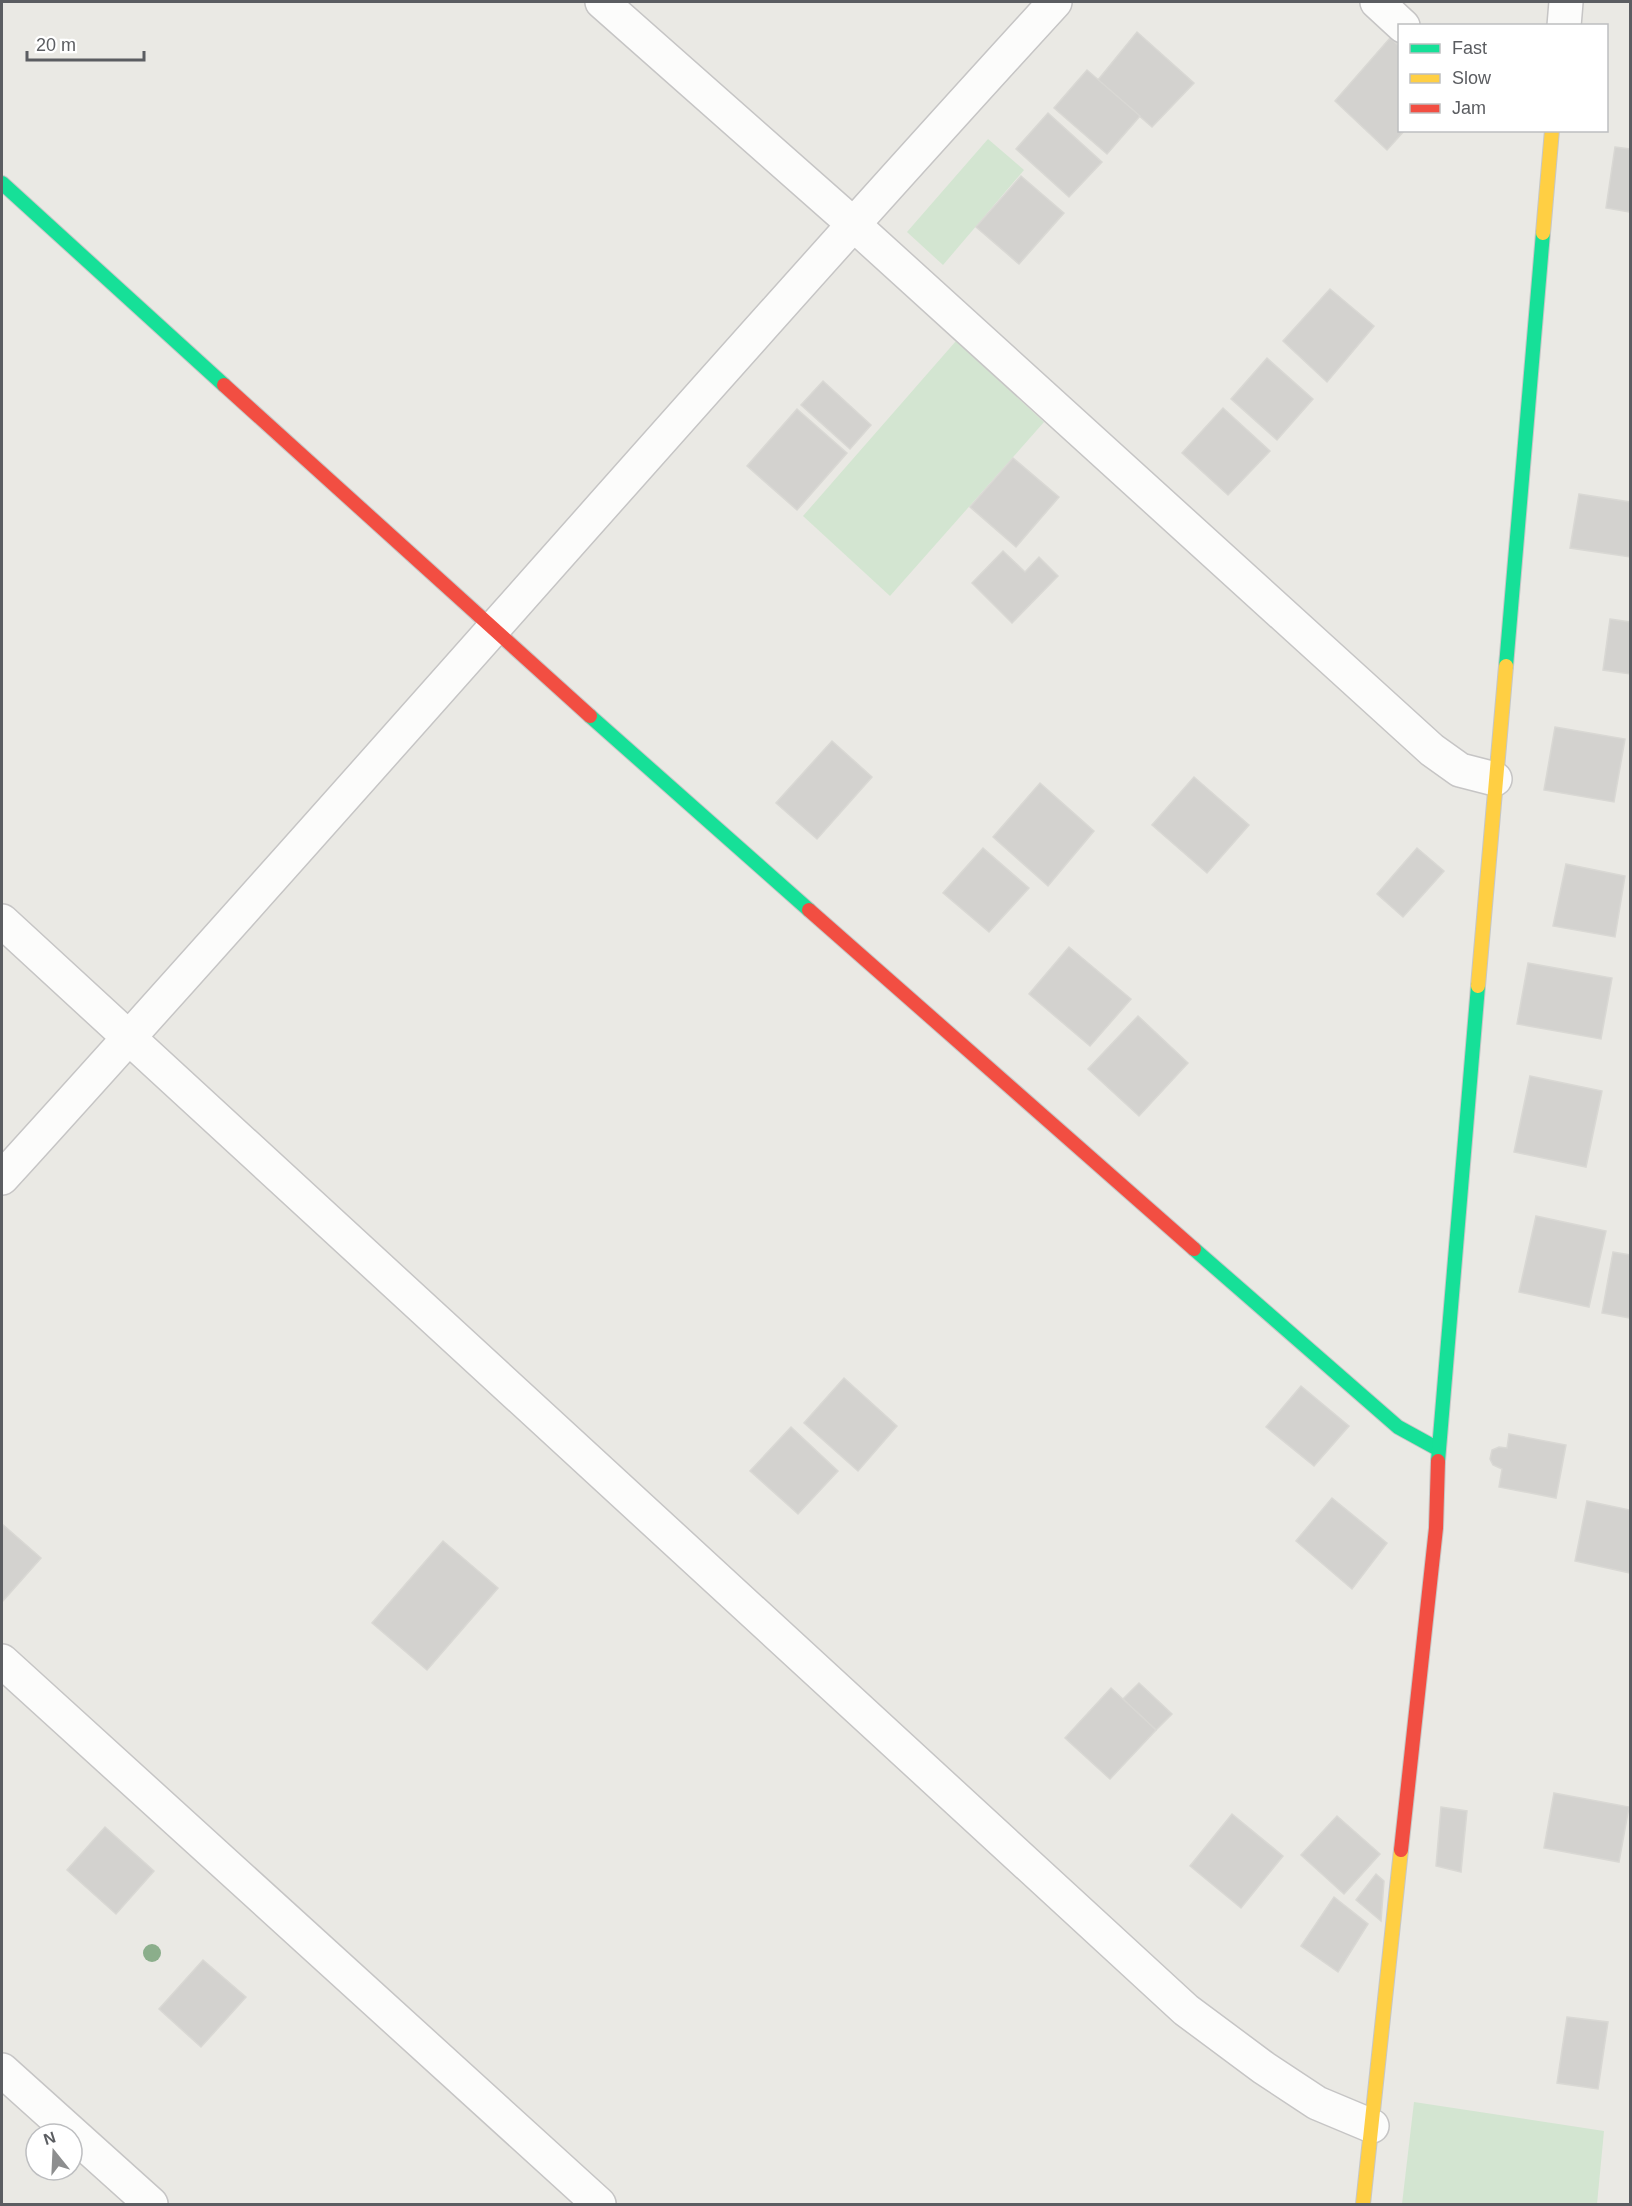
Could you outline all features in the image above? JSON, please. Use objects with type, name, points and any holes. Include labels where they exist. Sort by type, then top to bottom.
[{"type":"street","points":[[602,2],[852,224],[1432,750],[1460,770],[1495,779]]},
{"type":"street","points":[[2,1178],[493,630],[852,224],[1055,2]]},
{"type":"street","points":[[1377,2],[1401,24]]},
{"type":"street","points":[[1564,24],[1566,2]]},
{"type":"street","points":[[1363,2205],[1436,1528],[1438,1449],[1550,132]]},
{"type":"street","points":[[2,183],[493,630],[1336,1375],[1398,1427],[1438,1449]]},
{"type":"street","points":[[2,921],[1186,2010],[1264,2068],[1317,2103],[1372,2126]]},
{"type":"street","points":[[2,1661],[599,2205]]},
{"type":"street","points":[[2,2070],[151,2205]]},
{"type":"green space","points":[[988,139],[1024,170],[943,265],[907,232]]},
{"type":"green space","points":[[956,341],[1044,422],[890,596],[803,516]]},
{"type":"green space","points":[[1414,2102],[1604,2131],[1597,2204],[1402,2204]]},
{"type":"building","points":[[1137,32],[1194,83],[1152,127],[1098,80]]},
{"type":"building","points":[[1390,38],[1398,45],[1398,132],[1403,132],[1387,150],[1335,101]]},
{"type":"building","points":[[1087,70],[1140,116],[1107,154],[1054,108]]},
{"type":"building","points":[[1048,113],[1102,162],[1069,197],[1016,149]]},
{"type":"building","points":[[1615,147],[1630,149],[1630,212],[1606,208]]},
{"type":"building","points":[[1021,176],[1064,213],[1019,264],[976,227]]},
{"type":"building","points":[[1330,289],[1374,326],[1327,382],[1283,341]]},
{"type":"building","points":[[1267,358],[1313,399],[1277,440],[1231,399]]},
{"type":"building","points":[[823,381],[871,425],[850,449],[801,405]]},
{"type":"building","points":[[1223,408],[1270,451],[1228,495],[1182,453]]},
{"type":"building","points":[[797,409],[847,453],[797,510],[747,466]]},
{"type":"building","points":[[1013,458],[1059,497],[1016,547],[970,507]]},
{"type":"building","points":[[1579,494],[1630,502],[1630,557],[1570,548]]},
{"type":"building","points":[[1003,551],[1025,572],[1039,557],[1058,576],[1012,623],[972,583]]},
{"type":"building","points":[[1610,619],[1630,622],[1630,674],[1603,670]]},
{"type":"building","points":[[1555,727],[1625,739],[1614,802],[1544,790]]},
{"type":"building","points":[[832,741],[872,777],[817,839],[776,803]]},
{"type":"building","points":[[1194,777],[1249,825],[1207,873],[1152,825]]},
{"type":"building","points":[[1040,783],[1094,831],[1048,886],[993,837]]},
{"type":"building","points":[[983,848],[1029,888],[989,932],[943,893]]},
{"type":"building","points":[[1417,848],[1444,871],[1403,917],[1377,894]]},
{"type":"building","points":[[1566,864],[1625,876],[1615,937],[1553,926]]},
{"type":"building","points":[[1069,947],[1131,999],[1090,1046],[1029,994]]},
{"type":"building","points":[[1528,963],[1612,978],[1601,1039],[1517,1024]]},
{"type":"building","points":[[1138,1016],[1188,1063],[1139,1116],[1088,1069]]},
{"type":"building","points":[[1530,1076],[1602,1091],[1586,1167],[1514,1152]]},
{"type":"building","points":[[1536,1216],[1606,1231],[1589,1307],[1519,1292]]},
{"type":"building","points":[[1613,1252],[1630,1255],[1630,1318],[1602,1313]]},
{"type":"building","points":[[844,1378],[897,1426],[858,1471],[804,1423]]},
{"type":"building","points":[[1301,1386],[1349,1426],[1314,1466],[1266,1427]]},
{"type":"building","points":[[791,1427],[838,1471],[798,1514],[750,1471]]},
{"type":"building","points":[[1509,1434],[1566,1445],[1556,1498],[1499,1487],[1502,1469],[1493,1465],[1490,1459],[1492,1450],[1499,1447],[1507,1448]]},
{"type":"building","points":[[1332,1498],[1387,1543],[1352,1589],[1296,1541]]},
{"type":"building","points":[[1587,1501],[1630,1510],[1630,1573],[1575,1561]]},
{"type":"building","points":[[2,1524],[41,1558],[2,1602]]},
{"type":"building","points":[[443,1541],[498,1588],[427,1670],[372,1623]]},
{"type":"building","points":[[1139,1683],[1172,1714],[1156,1730],[1123,1699]]},
{"type":"building","points":[[1111,1688],[1156,1730],[1110,1779],[1065,1738]]},
{"type":"building","points":[[1554,1793],[1629,1807],[1619,1862],[1544,1848]]},
{"type":"building","points":[[1441,1807],[1467,1811],[1461,1872],[1436,1866]]},
{"type":"building","points":[[1232,1814],[1283,1856],[1241,1908],[1190,1866]]},
{"type":"building","points":[[1337,1816],[1380,1854],[1344,1894],[1301,1855]]},
{"type":"building","points":[[105,1827],[154,1871],[116,1914],[67,1870]]},
{"type":"building","points":[[1376,1874],[1384,1881],[1381,1921],[1356,1900]]},
{"type":"building","points":[[1334,1897],[1368,1924],[1338,1972],[1301,1946]]},
{"type":"building","points":[[203,1960],[246,1997],[201,2047],[159,2009]]},
{"type":"building","points":[[1567,2017],[1608,2022],[1598,2089],[1557,2083]]},
{"type":"traffic: fast","points":[[2,183],[224,385]]},
{"type":"traffic: fast","points":[[1506,666],[1543,233]]},
{"type":"traffic: fast","points":[[590,716],[809,910]]},
{"type":"traffic: fast","points":[[1438,1461],[1478,986]]},
{"type":"traffic: fast","points":[[1194,1249],[1398,1427],[1438,1449]]},
{"type":"traffic: slow","points":[[1543,233],[1552,132]]},
{"type":"traffic: slow","points":[[1478,986],[1506,666]]},
{"type":"traffic: slow","points":[[1363,2204],[1401,1850]]},
{"type":"traffic: jam","points":[[224,385],[590,716]]},
{"type":"traffic: jam","points":[[809,910],[1194,1249]]},
{"type":"traffic: jam","points":[[1401,1850],[1436,1528],[1438,1461]]}]
